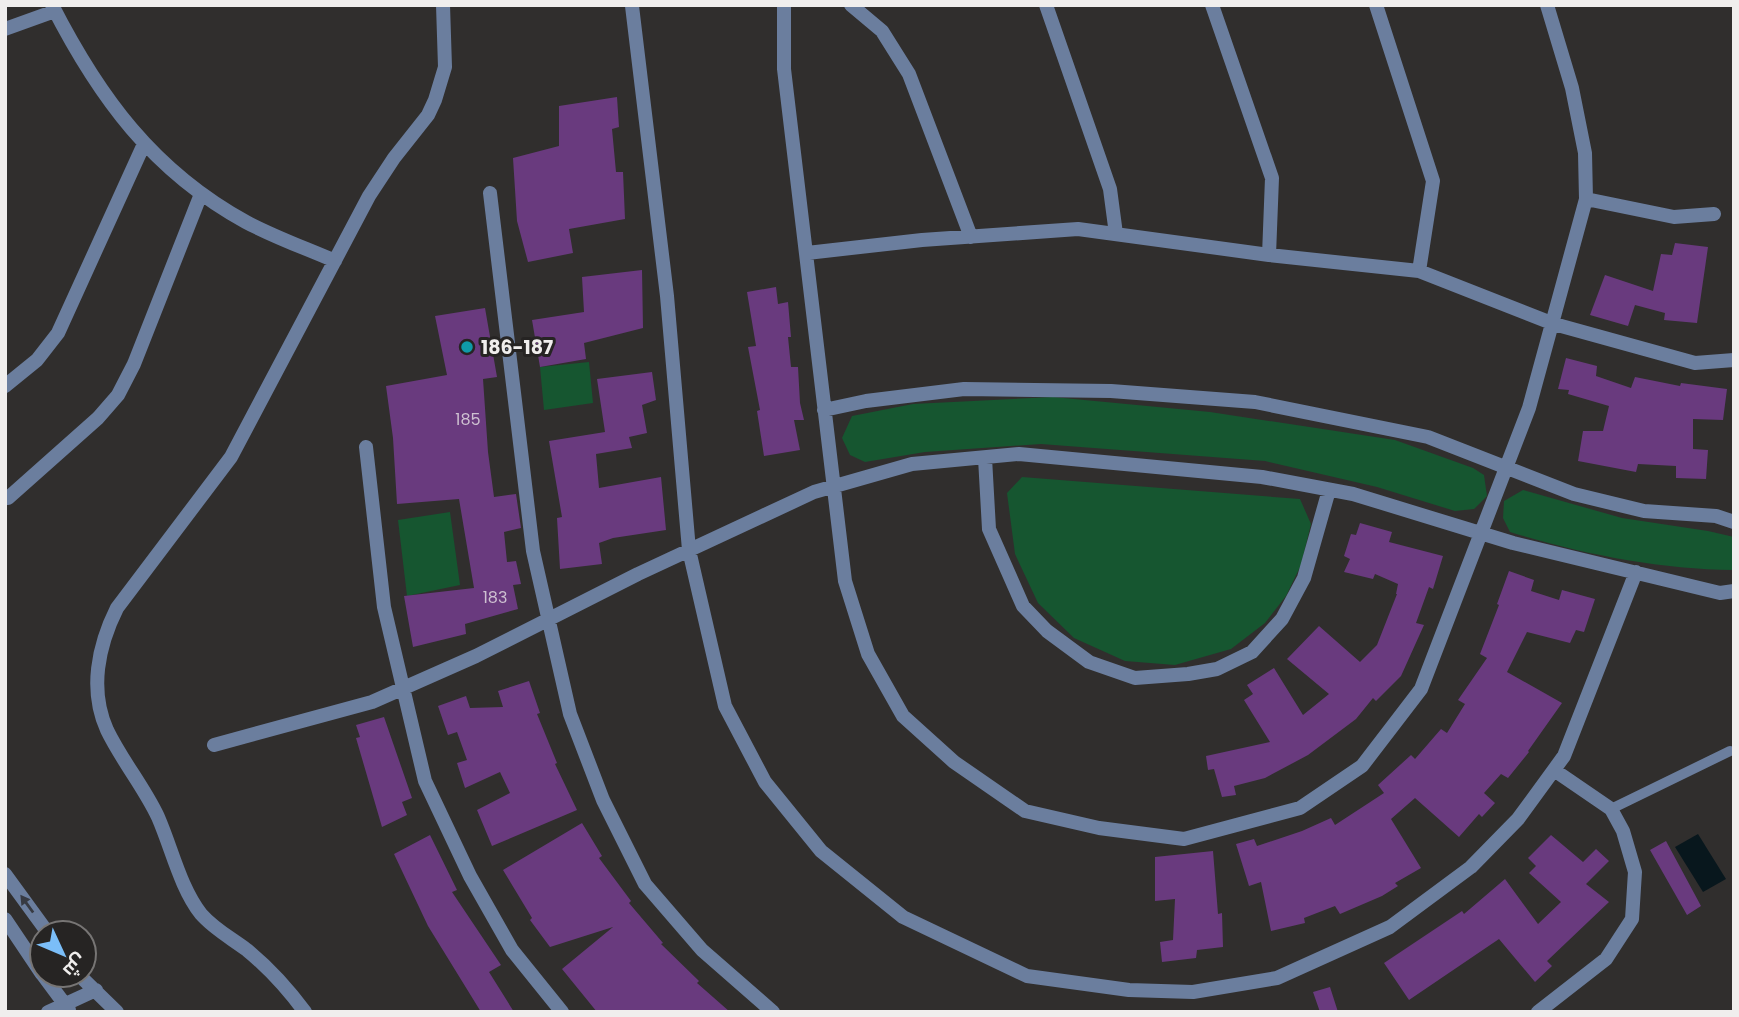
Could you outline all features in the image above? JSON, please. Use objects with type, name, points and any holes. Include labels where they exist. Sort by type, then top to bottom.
[{"type":"street","points":[[305,1012],[278,978],[253,955],[209,922],[191,900],[156,813],[108,731],[100,712],[98,669],[107,627],[117,608],[231,457],[382,175],[428,115],[445,67],[443,5]]},
{"type":"street","points":[[784,5],[784,69],[845,581],[868,654],[903,716],[954,762],[1025,811],[1098,828],[1184,839],[1300,808],[1362,766],[1421,690],[1530,408],[1586,199],[1585,153],[1572,88],[1546,5]]},
{"type":"street","points":[[851,5],[882,31],[909,74],[971,237]]},
{"type":"street","points":[[1046,5],[1110,189],[1116,234]]},
{"type":"street","points":[[1212,5],[1272,178],[1269,255]]},
{"type":"street","points":[[1376,5],[1433,181],[1419,271]]},
{"type":"street","points":[[632,6],[667,296],[689,550],[725,705],[765,782],[821,851],[903,917],[1027,976],[1129,990],[1193,992],[1277,978],[1390,927],[1471,867],[1518,819],[1564,756],[1636,572]]},
{"type":"street","points":[[5,29],[54,8],[96,85],[144,144],[178,176],[201,194],[248,223],[335,261]]},
{"type":"street","points":[[5,386],[37,360],[58,332],[144,144]]},
{"type":"street","points":[[490,193],[533,551],[569,713],[603,800],[645,884],[702,950],[773,1012]]},
{"type":"street","points":[[8,498],[98,418],[118,395],[134,364],[201,194]]},
{"type":"street","points":[[1586,199],[1674,217],[1714,214]]},
{"type":"street","points":[[807,253],[1079,229],[1269,255],[1419,271],[1554,324],[1695,363],[1734,360]]},
{"type":"street","points":[[824,410],[866,401],[964,389],[1111,391],[1255,401],[1428,437],[1573,494],[1644,511],[1716,516],[1734,523]]},
{"type":"street","points":[[366,447],[384,607],[425,781],[470,876],[512,950],[562,1012]]},
{"type":"street","points":[[214,745],[372,702],[476,656],[689,550],[814,492],[912,464],[1019,454],[1262,477],[1353,494],[1483,534],[1720,593],[1734,591]]},
{"type":"street","points":[[985,458],[989,529],[1023,606],[1047,631],[1089,662],[1135,678],[1217,669],[1252,652],[1282,619],[1304,578],[1329,490]]},
{"type":"street","points":[[1538,1012],[1606,959],[1632,919],[1634,872],[1623,831],[1611,808],[1554,770]]},
{"type":"street","points":[[5,874],[38,919]]},
{"type":"street","points":[[5,919],[28,954]]},
{"type":"street","points":[[53,989],[67,1008]]},
{"type":"street","points":[[48,1012],[67,1008],[96,990],[117,1012]]},
{"type":"lane","points":[[1611,808],[1730,751]]},
{"type":"green space","points":[[589,362],[593,403],[544,410],[540,367]]},
{"type":"green space","points":[[1053,397],[1210,412],[1395,440],[1473,468],[1484,475],[1487,496],[1474,509],[1455,511],[1377,487],[1265,461],[1041,444],[925,452],[865,462],[850,455],[842,438],[852,416],[913,404]]},
{"type":"green space","points":[[1022,477],[1300,499],[1311,524],[1301,565],[1286,596],[1265,623],[1231,649],[1175,665],[1125,661],[1074,638],[1038,603],[1015,554],[1007,493]]},
{"type":"green space","points":[[1523,490],[1622,518],[1734,537],[1734,570],[1677,567],[1620,559],[1510,532],[1503,518],[1504,501]]},
{"type":"green space","points":[[450,512],[460,585],[407,596],[398,520]]},
{"type":"shaded area","points":[[1698,834],[1726,879],[1703,892],[1675,847]]},
{"type":"building","points":[[617,97],[619,127],[612,129],[616,172],[623,172],[625,219],[569,229],[573,253],[528,262],[517,221],[513,158],[559,146],[559,106]]},
{"type":"building","points":[[1675,243],[1708,247],[1697,323],[1664,320],[1665,313],[1635,305],[1628,326],[1590,315],[1605,275],[1653,291],[1661,254],[1672,255]]},
{"type":"building","points":[[642,270],[643,328],[584,343],[586,359],[540,367],[532,320],[584,312],[582,277]]},
{"type":"building","points":[[776,287],[778,304],[788,302],[791,367],[798,367],[804,420],[794,420],[800,450],[764,456],[757,411],[760,410],[748,347],[756,346],[747,292]]},
{"type":"building","points":[[485,308],[497,377],[483,379],[488,452],[494,497],[516,494],[521,528],[504,532],[507,562],[516,561],[521,584],[513,585],[518,609],[465,624],[466,634],[413,647],[404,596],[474,588],[459,499],[397,504],[393,438],[386,386],[447,375],[435,316]]},
{"type":"building","points":[[1566,358],[1597,366],[1596,376],[1631,388],[1635,377],[1680,386],[1681,383],[1727,389],[1723,420],[1693,419],[1693,449],[1708,450],[1706,479],[1676,478],[1676,466],[1638,464],[1636,472],[1578,461],[1583,431],[1603,431],[1609,406],[1568,394],[1569,390],[1558,389]]},
{"type":"building","points":[[652,372],[656,400],[642,405],[647,433],[629,437],[632,448],[596,454],[599,488],[661,477],[666,530],[613,538],[599,543],[602,564],[560,569],[557,518],[562,517],[549,441],[605,432],[597,379]]},
{"type":"building","points":[[1360,523],[1392,532],[1389,542],[1443,556],[1433,589],[1429,587],[1416,623],[1424,625],[1401,676],[1376,701],[1373,698],[1356,719],[1308,755],[1265,778],[1234,786],[1236,795],[1222,797],[1214,769],[1208,770],[1206,756],[1270,742],[1244,700],[1253,694],[1247,685],[1274,668],[1303,715],[1329,694],[1287,659],[1319,626],[1360,662],[1377,645],[1397,594],[1398,584],[1375,574],[1373,579],[1344,572],[1350,559],[1344,556],[1351,534],[1356,535]]},
{"type":"building","points":[[1509,571],[1534,580],[1531,591],[1559,600],[1562,590],[1595,599],[1584,632],[1576,630],[1570,643],[1527,632],[1507,672],[1562,703],[1508,778],[1501,774],[1484,793],[1495,803],[1482,817],[1479,814],[1459,837],[1415,798],[1391,819],[1421,868],[1395,883],[1398,886],[1382,896],[1340,914],[1335,906],[1304,918],[1305,923],[1271,931],[1261,882],[1249,886],[1236,844],[1254,839],[1257,846],[1331,818],[1335,825],[1384,793],[1378,785],[1411,755],[1415,759],[1441,729],[1447,733],[1465,704],[1458,700],[1487,658],[1480,654]]},
{"type":"building","points":[[529,681],[540,713],[537,714],[557,763],[555,764],[577,810],[492,846],[477,810],[510,793],[500,772],[465,788],[457,763],[467,760],[457,732],[448,735],[438,706],[466,696],[470,708],[503,707],[498,691]]},
{"type":"building","points":[[384,717],[412,798],[402,802],[407,815],[382,827],[356,738],[360,737],[356,725]]},
{"type":"building","points":[[582,823],[602,856],[599,858],[631,901],[629,903],[663,943],[661,944],[699,981],[697,983],[730,1012],[597,1012],[562,969],[613,927],[550,947],[530,920],[532,918],[503,870]]},
{"type":"building","points":[[430,835],[457,890],[452,892],[501,965],[489,972],[514,1012],[481,1012],[428,926],[394,854]]},
{"type":"building","points":[[1551,835],[1583,862],[1596,849],[1609,861],[1586,884],[1609,902],[1547,961],[1552,966],[1535,982],[1499,939],[1409,1000],[1384,963],[1462,911],[1464,914],[1505,879],[1538,924],[1561,902],[1529,873],[1536,866],[1528,858]]},
{"type":"building","points":[[1666,841],[1701,906],[1687,915],[1650,850]]},
{"type":"building","points":[[1213,851],[1218,914],[1222,913],[1223,947],[1197,950],[1196,958],[1162,962],[1160,942],[1173,940],[1175,899],[1155,901],[1155,857]]},
{"type":"building","points":[[1330,987],[1338,1012],[1320,1012],[1313,992]]},
{"type":"place","name":"186-187","points":[[467,347]]}]
